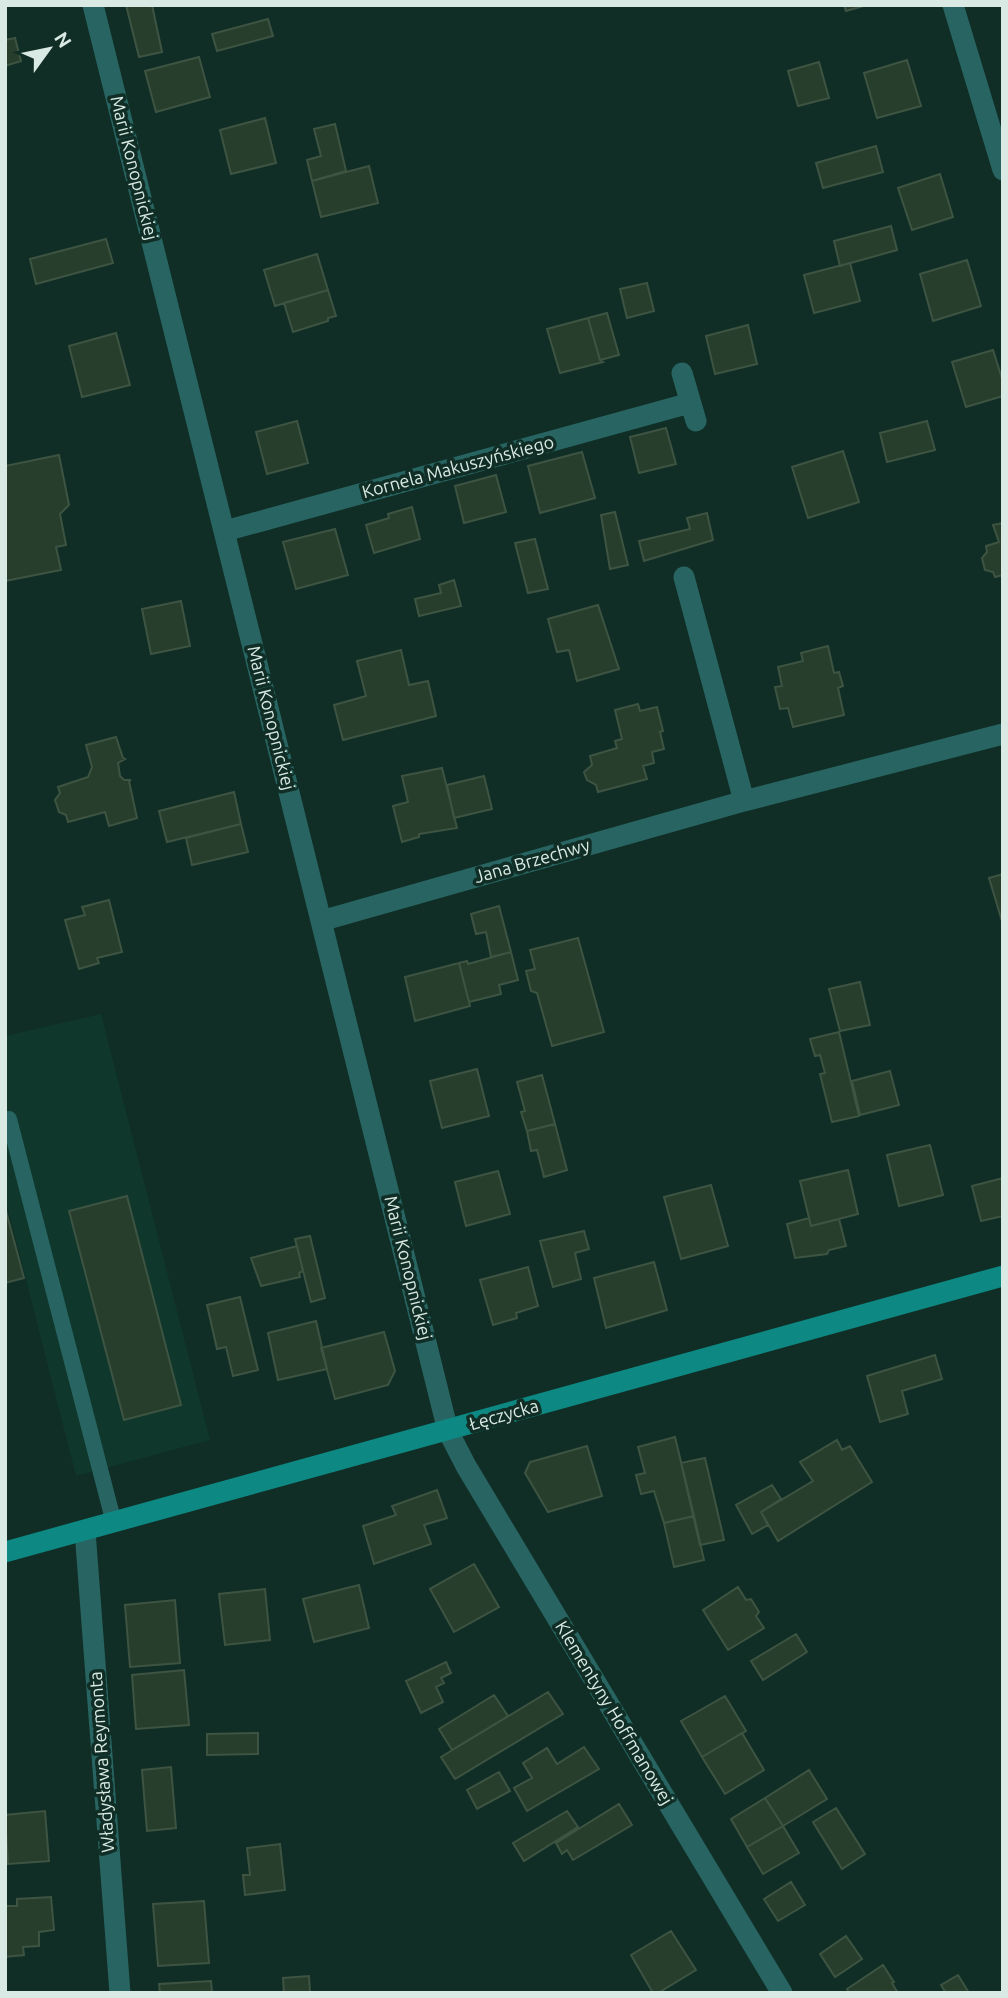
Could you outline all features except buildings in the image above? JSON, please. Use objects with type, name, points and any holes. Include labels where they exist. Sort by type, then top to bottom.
[{"type":"street","name":"Marii Konopnickiej","points":[[93,5],[448,1431]]},
{"type":"street","points":[[953,5],[1003,170]]},
{"type":"street","name":"Kornela Makuszyńskiego","points":[[225,531],[693,412],[682,373]]},
{"type":"street","points":[[684,577],[744,801]]},
{"type":"street","name":"Jana Brzechwy","points":[[321,921],[744,801],[1003,734]]},
{"type":"street","name":"Łęczycka","points":[[5,1552],[1003,1276]]},
{"type":"street","name":"Klementyny Hoffmanowej","points":[[448,1431],[466,1466],[782,1993]]},
{"type":"street","name":"Władysława Reymonta","points":[[85,1531],[120,1993]]},
{"type":"lane","points":[[9,1119],[114,1523]]},
{"type":"shaded area","points":[[101,1014],[210,1440],[76,1476],[5,1197],[5,1036]]}]
